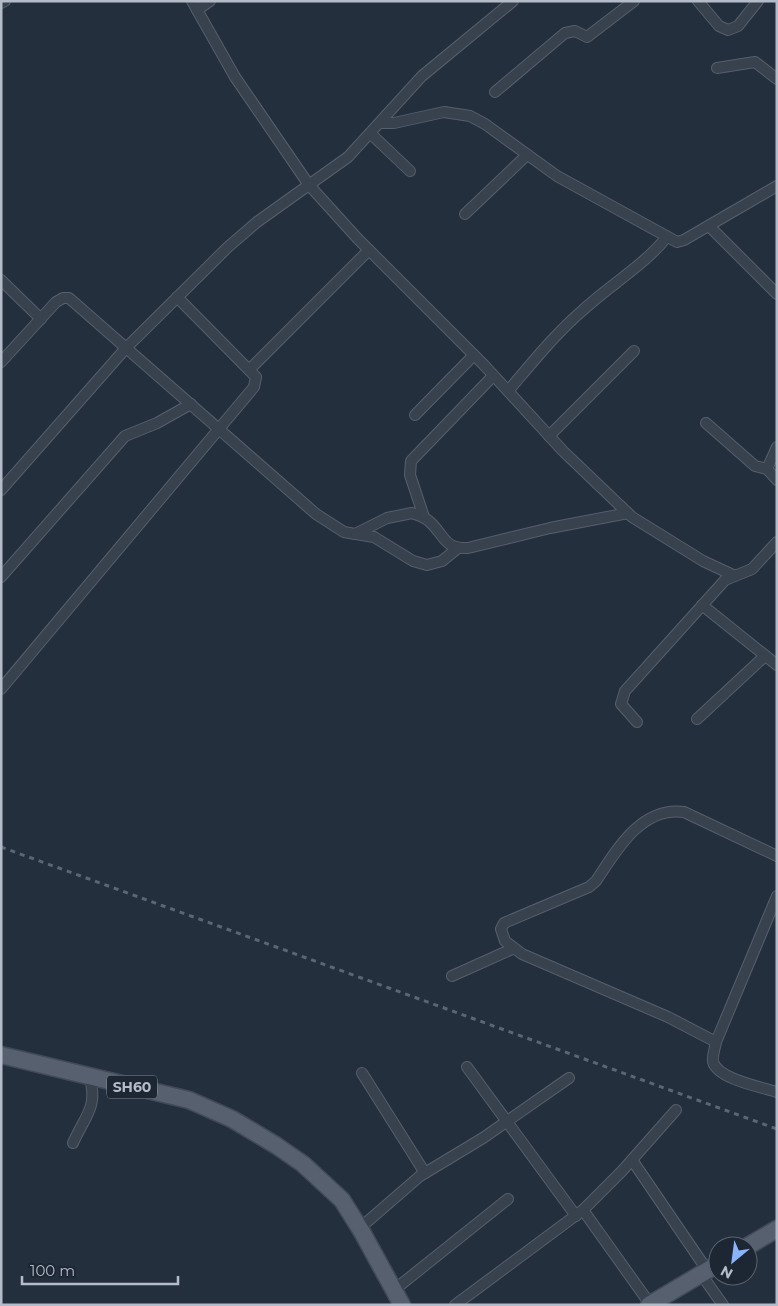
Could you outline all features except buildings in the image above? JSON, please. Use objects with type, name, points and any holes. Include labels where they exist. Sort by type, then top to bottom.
[{"type":"main road","name":"SH60","points":[[1,1055],[189,1100],[232,1119],[277,1146],[303,1164],[342,1200],[360,1228],[399,1301]]},
{"type":"main road","points":[[758,1240],[777,1229]]},
{"type":"main road","points":[[649,1304],[708,1270]]},
{"type":"street","points":[[1,3],[5,1]]},
{"type":"street","points":[[210,1],[195,6],[235,77],[309,185],[474,355],[549,436],[628,513],[648,529],[733,576]]},
{"type":"street","points":[[1,490],[126,348],[235,241],[348,157],[422,76],[513,1]]},
{"type":"street","points":[[495,92],[565,34],[575,31],[586,37],[634,1]]},
{"type":"street","points":[[698,1],[719,26],[728,30],[738,26],[758,1]]},
{"type":"street","points":[[717,68],[755,62],[777,79]]},
{"type":"street","points":[[381,123],[394,123],[444,112],[457,113],[485,124],[557,176],[666,238],[678,242],[777,186]]},
{"type":"street","points":[[371,134],[410,170]]},
{"type":"street","points":[[465,214],[526,155]]},
{"type":"street","points":[[709,226],[777,294]]},
{"type":"street","points":[[508,391],[550,342],[582,310],[640,264],[666,238]]},
{"type":"street","points":[[249,370],[370,250]]},
{"type":"street","points":[[1,280],[41,319]]},
{"type":"street","points":[[1,689],[254,387],[256,377],[177,297]]},
{"type":"street","points":[[2,361],[56,302],[63,298],[68,298],[316,514],[344,532],[374,537],[413,561],[427,565],[442,561],[458,548]]},
{"type":"street","points":[[549,436],[634,351]]},
{"type":"street","points":[[416,415],[474,355]]},
{"type":"street","points":[[424,518],[410,475],[411,461],[493,376]]},
{"type":"street","points":[[1,577],[125,436],[156,423],[191,404]]},
{"type":"street","points":[[706,423],[755,466],[767,469],[777,480]]},
{"type":"street","points":[[767,469],[777,447]]},
{"type":"street","points":[[355,534],[381,520],[412,512],[424,518],[449,545],[458,548],[468,548],[550,528],[628,513]]},
{"type":"street","points":[[637,722],[624,711],[620,704],[625,691],[725,580],[752,569],[777,542]]},
{"type":"street","points":[[702,605],[777,665]]},
{"type":"street","points":[[698,719],[765,656]]},
{"type":"street","points":[[716,1042],[668,1017],[512,948],[500,933],[504,924],[589,887],[596,881],[626,838],[646,821],[662,814],[674,811],[684,812],[777,856]]},
{"type":"street","points":[[777,896],[716,1042],[713,1062],[718,1070],[729,1077],[777,1092]]},
{"type":"street","points":[[452,976],[512,948]]},
{"type":"street","points":[[467,1067],[506,1121],[649,1304]]},
{"type":"street","points":[[362,1073],[425,1173]]},
{"type":"street","points":[[73,1142],[92,1105],[94,1096],[88,1076]]},
{"type":"street","points":[[360,1228],[425,1173],[569,1078]]},
{"type":"street","points":[[455,1305],[579,1213],[632,1160],[676,1110]]},
{"type":"street","points":[[632,1160],[708,1268]]},
{"type":"street","points":[[399,1301],[508,1199]]},
{"type":"street","points":[[716,1286],[723,1305]]},
{"type":"railway","points":[[1,847],[777,1129]]}]
